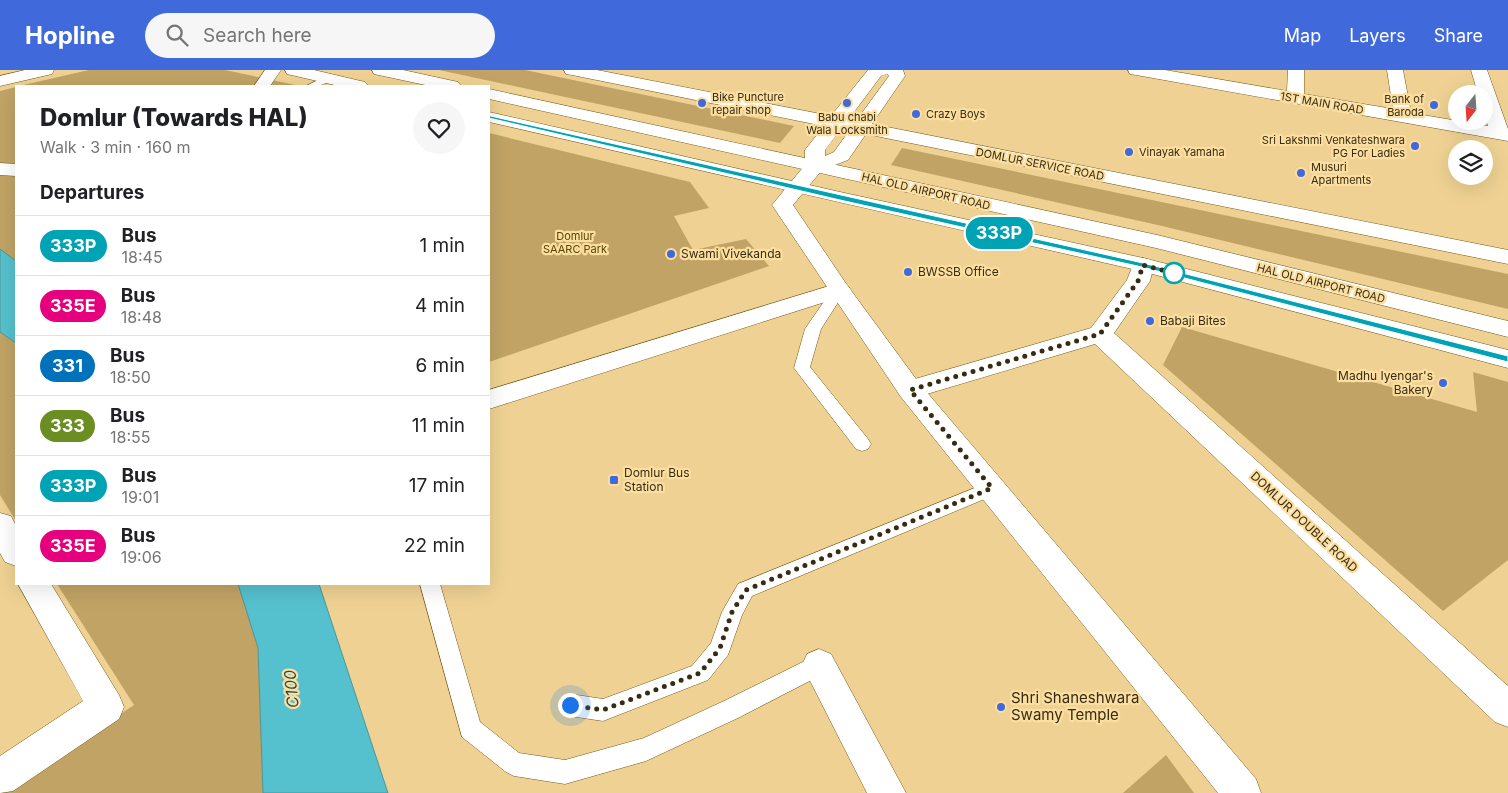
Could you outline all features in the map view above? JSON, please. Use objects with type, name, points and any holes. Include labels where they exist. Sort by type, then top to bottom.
[{"type":"street","points":[[0,81],[46,70]]},
{"type":"street","points":[[263,85],[273,70]]},
{"type":"street","points":[[293,70],[354,85]]},
{"type":"street","points":[[380,70],[448,85]]},
{"type":"street","name":"DOMLUR SERVICE ROAD","points":[[572,70],[1508,257]]},
{"type":"street","points":[[815,166],[815,150],[874,72],[881,70]]},
{"type":"street","points":[[895,70],[898,76],[841,156],[815,166],[782,205],[910,390],[1242,793]]},
{"type":"street","name":"1ST MAIN ROAD","points":[[1136,70],[1503,134]]},
{"type":"street","points":[[1295,98],[1296,70]]},
{"type":"street","points":[[1395,70],[1404,116]]},
{"type":"street","points":[[1479,70],[1503,134]]},
{"type":"street","name":"HAL OLD AIRPORT ROAD","points":[[490,94],[1157,242],[1508,329]]},
{"type":"street","name":"HAL OLD AIRPORT ROAD","points":[[490,116],[796,188],[1143,265],[1508,359]]},
{"type":"street","points":[[0,169],[15,170]]},
{"type":"street","points":[[910,390],[1100,334],[1138,281],[1143,265]]},
{"type":"street","points":[[490,400],[839,290]]},
{"type":"street","name":"DOMLUR DOUBLE ROAD","points":[[1100,334],[1508,710]]},
{"type":"street","points":[[0,525],[15,551]]},
{"type":"street","points":[[0,778],[106,706],[35,585]]},
{"type":"street","points":[[819,665],[887,793]]},
{"type":"lane","points":[[313,85],[326,79]]},
{"type":"lane","points":[[839,290],[813,329],[802,368],[862,444]]},
{"type":"lane","points":[[570,705],[603,710],[700,673],[720,648],[732,612],[746,590],[992,488]]},
{"type":"lane","points":[[430,585],[470,728],[514,764],[564,772],[646,749],[732,709],[819,665]]},
{"type":"green space","points":[[89,70],[225,70],[295,85],[23,85]]},
{"type":"green space","points":[[439,70],[525,70],[794,126],[780,143]]},
{"type":"green space","points":[[15,87],[15,260],[0,249],[0,91]]},
{"type":"green space","name":"Domlur SAARC Park","points":[[490,133],[690,182],[709,208],[674,216],[693,250],[746,239],[769,266],[490,362]]},
{"type":"green space","points":[[902,148],[1508,274],[1508,309],[1162,226],[891,165]]},
{"type":"green space","points":[[1182,327],[1477,412],[1473,372],[1508,382],[1508,560],[1443,611],[1163,365]]},
{"type":"green space","points":[[0,332],[15,342],[15,519],[0,495]]},
{"type":"green space","points":[[58,585],[238,585],[258,648],[263,793],[3,793],[134,705]]},
{"type":"green space","points":[[1166,755],[1194,793],[1123,793]]},
{"type":"water","points":[[0,249],[15,260],[15,342],[0,332]]},
{"type":"water","name":"C100","points":[[238,585],[319,585],[388,793],[263,793],[258,648]]},
{"type":"bus line","name":"333P","points":[[490,117],[840,198],[1143,265],[1508,359]]},
{"type":"place","name":"Bike Puncture repair shop","points":[[702,103]]},
{"type":"place","name":"Babu chabi Wala Locksmith","points":[[847,103]]},
{"type":"place","name":"Bank of Baroda","points":[[1434,105]]},
{"type":"place","name":"Crazy Boys","points":[[916,114]]},
{"type":"place","name":"Sri Lakshmi Venkateshwara PG For Ladies","points":[[1415,146]]},
{"type":"place","name":"Vinayak Yamaha","points":[[1129,152]]},
{"type":"place","name":"Musuri Apartments","points":[[1301,173]]},
{"type":"place","name":"Swami Vivekanda","points":[[671,254]]},
{"type":"place","name":"BWSSB Office","points":[[908,272]]},
{"type":"place","name":"Babaji Bites","points":[[1150,321]]},
{"type":"place","name":"Madhu Iyengar's Bakery","points":[[1443,383]]},
{"type":"place","name":"Domlur Bus Station","points":[[614,480]]},
{"type":"place","name":"Shri Shaneshwara Swamy Temple","points":[[1001,707]]},
{"type":"route","points":[[570,705],[603,710],[700,673],[720,648],[732,612],[746,590],[992,488],[910,390],[1100,334],[1138,281],[1143,265],[1174,273]]}]
